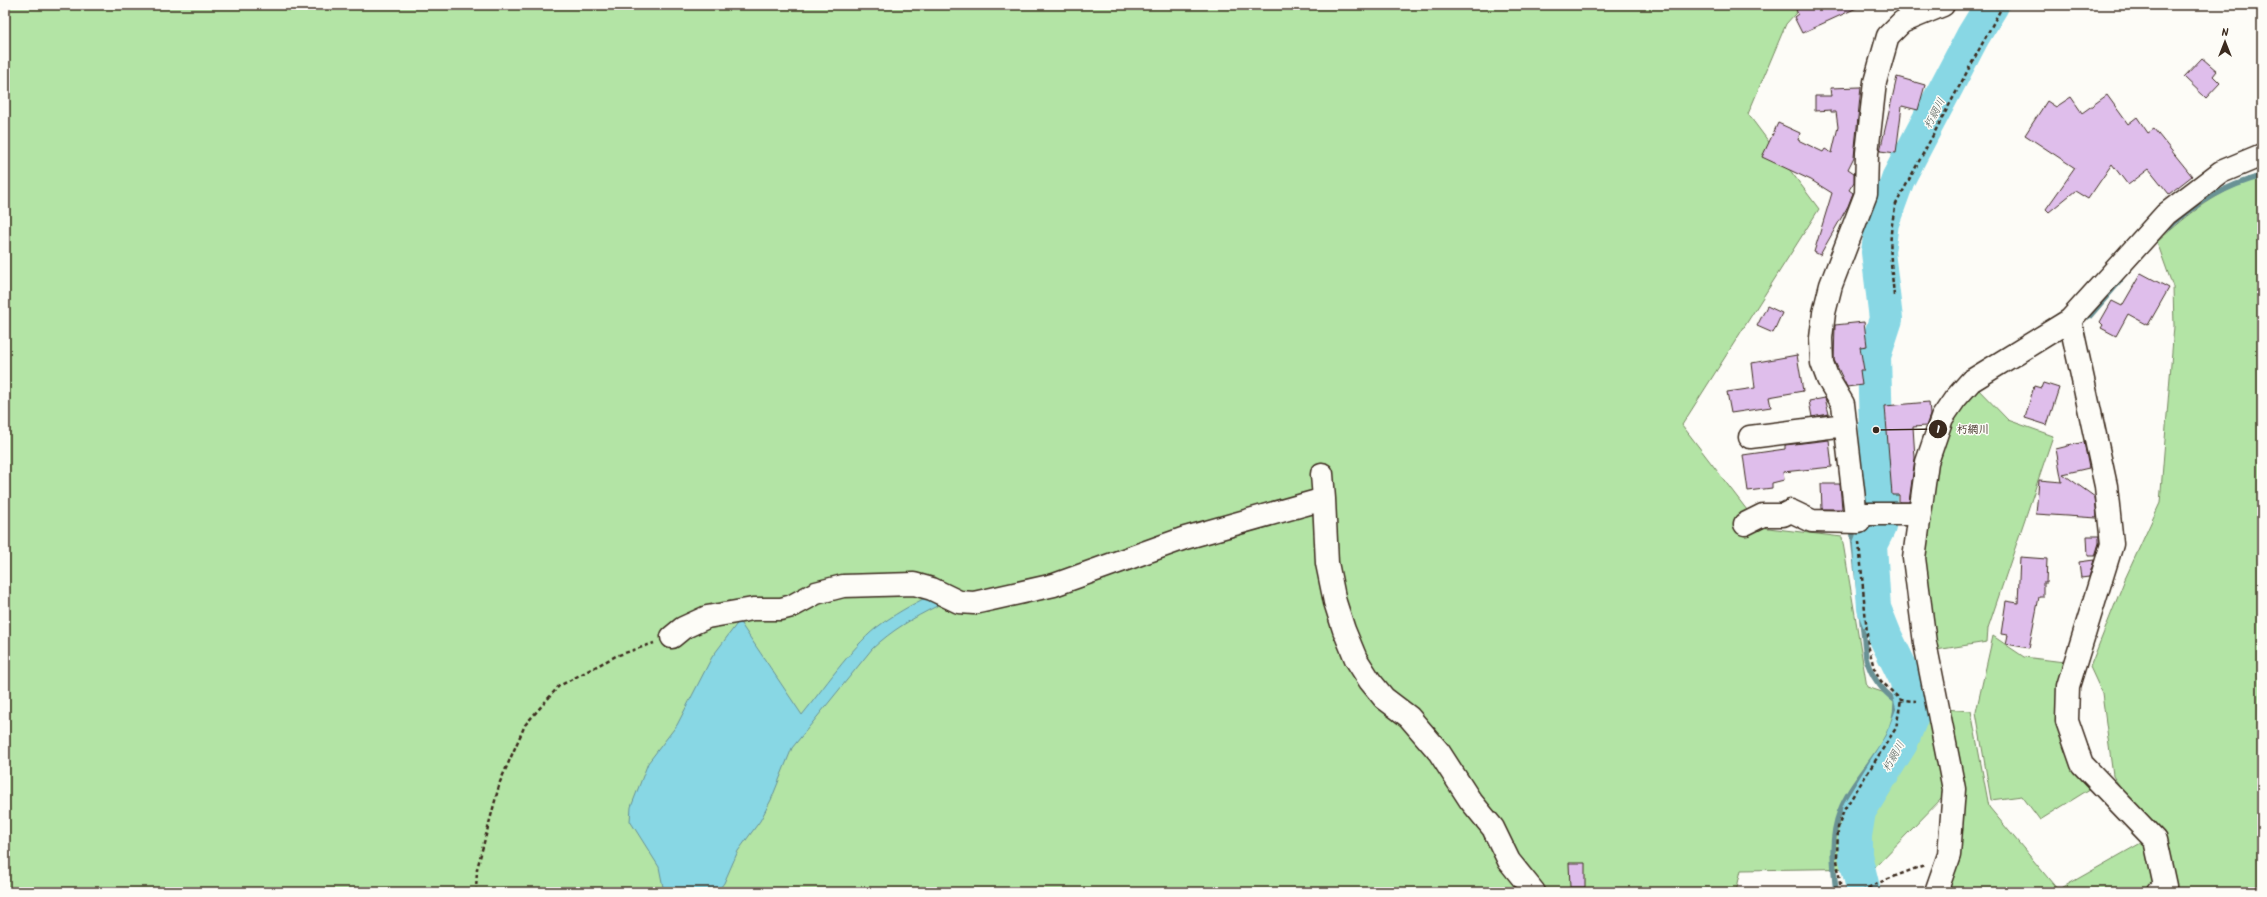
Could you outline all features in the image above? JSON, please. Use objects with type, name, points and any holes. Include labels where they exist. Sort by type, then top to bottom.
[{"type":"street","points":[[1865,519],[1855,508],[1842,425],[1843,404],[1828,379],[1822,362],[1821,338],[1831,285],[1866,194],[1867,152],[1875,82],[1888,36],[1902,22],[1943,5]]},
{"type":"street","points":[[1936,892],[1949,855],[1954,788],[1925,643],[1914,558],[1927,462],[1942,418],[1955,399],[1971,381],[2070,320],[2166,214],[2221,172],[2262,155]]},
{"type":"street","points":[[2070,320],[2106,486],[2112,544],[2068,686],[2067,721],[2082,764],[2155,840],[2165,886],[2159,892]]},
{"type":"street","points":[[1750,437],[1842,425]]},
{"type":"street","points":[[1322,474],[1327,563],[1344,630],[1356,659],[1370,681],[1384,698],[1409,717],[1439,752],[1470,800],[1493,828],[1509,861],[1534,892]]},
{"type":"street","points":[[672,638],[687,626],[707,617],[754,609],[781,609],[792,606],[816,593],[843,586],[914,584],[932,589],[959,602],[974,603],[1054,586],[1185,538],[1324,499]]},
{"type":"street","points":[[1745,524],[1763,515],[1783,515],[1791,511],[1812,521],[1865,519],[1919,514]]},
{"type":"path","points":[[1894,296],[1890,268],[1890,228],[1896,204],[2003,5]]},
{"type":"path","points":[[2253,5],[2262,12]]},
{"type":"path","points":[[1865,519],[1859,554],[1868,645],[1874,668],[1881,681],[1901,700],[1917,701]]},
{"type":"path","points":[[476,892],[477,869],[500,782],[525,725],[560,686],[616,656],[672,638]]},
{"type":"path","points":[[1841,892],[1837,859],[1838,828],[1844,810],[1896,728],[1901,700]]},
{"type":"path","points":[[1862,892],[1873,885],[1949,855]]},
{"type":"green space","points":[[5,5],[1803,5],[1786,24],[1748,114],[1819,209],[1682,425],[1760,527],[1842,537],[1867,687],[1931,708],[1971,711],[1989,807],[2058,890],[2155,835],[2137,813],[2113,776],[2102,693],[2090,667],[2125,579],[2160,503],[2174,326],[2173,287],[2157,242],[2182,221],[2218,195],[2246,182],[2262,177],[2262,892],[1940,892],[1947,793],[1874,868],[1741,870],[1736,892],[5,892]]},
{"type":"green space","points":[[1975,386],[2008,420],[2053,436],[1988,628],[1987,642],[1936,650],[1921,550],[1946,421]]},
{"type":"green space","points":[[1993,636],[2024,657],[2072,663],[2064,696],[2093,787],[2040,820],[2022,796],[1991,800],[1976,712]]},
{"type":"water","points":[[929,596],[937,606],[903,625],[872,649],[792,748],[771,800],[760,821],[738,851],[724,883],[717,892],[664,892],[659,867],[630,821],[631,807],[648,763],[677,725],[712,657],[739,621],[802,715],[847,657],[867,636],[889,619]]},
{"type":"building","points":[[1806,5],[1863,5],[1802,33],[1794,17],[1798,14],[1796,10]]},
{"type":"building","points":[[2202,58],[2217,71],[2213,76],[2220,83],[2206,98],[2184,77]]},
{"type":"building","points":[[1897,77],[1925,85],[1918,110],[1902,106],[1896,153],[1880,151]]},
{"type":"building","points":[[1861,87],[1854,157],[1848,169],[1854,173],[1854,182],[1849,190],[1853,193],[1848,206],[1820,255],[1814,252],[1832,193],[1811,180],[1762,157],[1778,123],[1800,133],[1798,140],[1823,152],[1825,149],[1832,153],[1838,127],[1836,112],[1831,112],[1831,110],[1815,111],[1815,96],[1831,96],[1830,88]]},
{"type":"building","points":[[2107,95],[2128,124],[2137,117],[2148,133],[2154,129],[2192,176],[2169,194],[2149,169],[2128,185],[2112,164],[2088,199],[2075,191],[2049,212],[2046,209],[2075,168],[2025,135],[2047,101],[2056,107],[2071,97],[2082,113]]},
{"type":"building","points":[[2141,273],[2169,288],[2148,325],[2128,314],[2116,336],[2101,328],[2103,325],[2100,322],[2112,301],[2122,306]]},
{"type":"building","points":[[1767,306],[1782,313],[1773,333],[1757,326]]},
{"type":"building","points":[[1864,322],[1867,346],[1860,347],[1864,370],[1860,370],[1862,385],[1847,387],[1834,360],[1835,325]]},
{"type":"building","points":[[1797,355],[1803,391],[1769,397],[1771,407],[1731,413],[1727,392],[1755,388],[1752,363]]},
{"type":"building","points":[[2043,383],[2059,388],[2047,425],[2025,418],[2034,386],[2041,388]]},
{"type":"building","points":[[1825,398],[1829,414],[1812,417],[1809,401]]},
{"type":"building","points":[[1929,402],[1930,415],[1926,426],[1913,427],[1915,458],[1909,502],[1899,502],[1899,495],[1892,495],[1885,406]]},
{"type":"building","points":[[1829,440],[1832,467],[1783,472],[1784,480],[1772,483],[1772,488],[1748,491],[1743,455],[1785,449],[1785,445]]},
{"type":"building","points":[[2084,442],[2089,468],[2063,474],[2095,497],[2097,518],[2036,514],[2039,480],[2062,482],[2056,449]]},
{"type":"building","points":[[1821,484],[1840,484],[1842,509],[1822,509]]},
{"type":"building","points":[[2087,536],[2099,536],[2099,543],[2095,556],[2088,556]]},
{"type":"building","points":[[2020,557],[2047,559],[2046,583],[2043,583],[2043,597],[2039,597],[2029,648],[2006,644],[2008,635],[2001,634],[2006,601],[2018,603]]},
{"type":"building","points":[[2094,560],[2089,577],[2081,578],[2079,562]]},
{"type":"building","points":[[1569,863],[1585,863],[1585,887],[1570,887]]},
{"type":"waterway","name":"朽網川","points":[[1864,892],[1855,855],[1855,836],[1859,811],[1901,743],[1914,710],[1906,679],[1886,638],[1874,608],[1870,545],[1879,527],[1881,496],[1876,430],[1874,356],[1886,319],[1878,252],[1882,223],[1898,179],[1973,36],[1992,5]]},
{"type":"waterway","points":[[2166,230],[2187,212],[2223,190],[2262,176]]},
{"type":"waterway","points":[[2089,317],[2120,281]]},
{"type":"waterway","points":[[1836,892],[1833,851],[1835,831],[1840,811],[1855,784],[1874,758],[1890,731],[1895,716],[1896,701],[1885,692],[1877,682],[1866,658],[1852,526]]},
{"type":"place","name":"朽網川","points":[[1876,430]]}]
